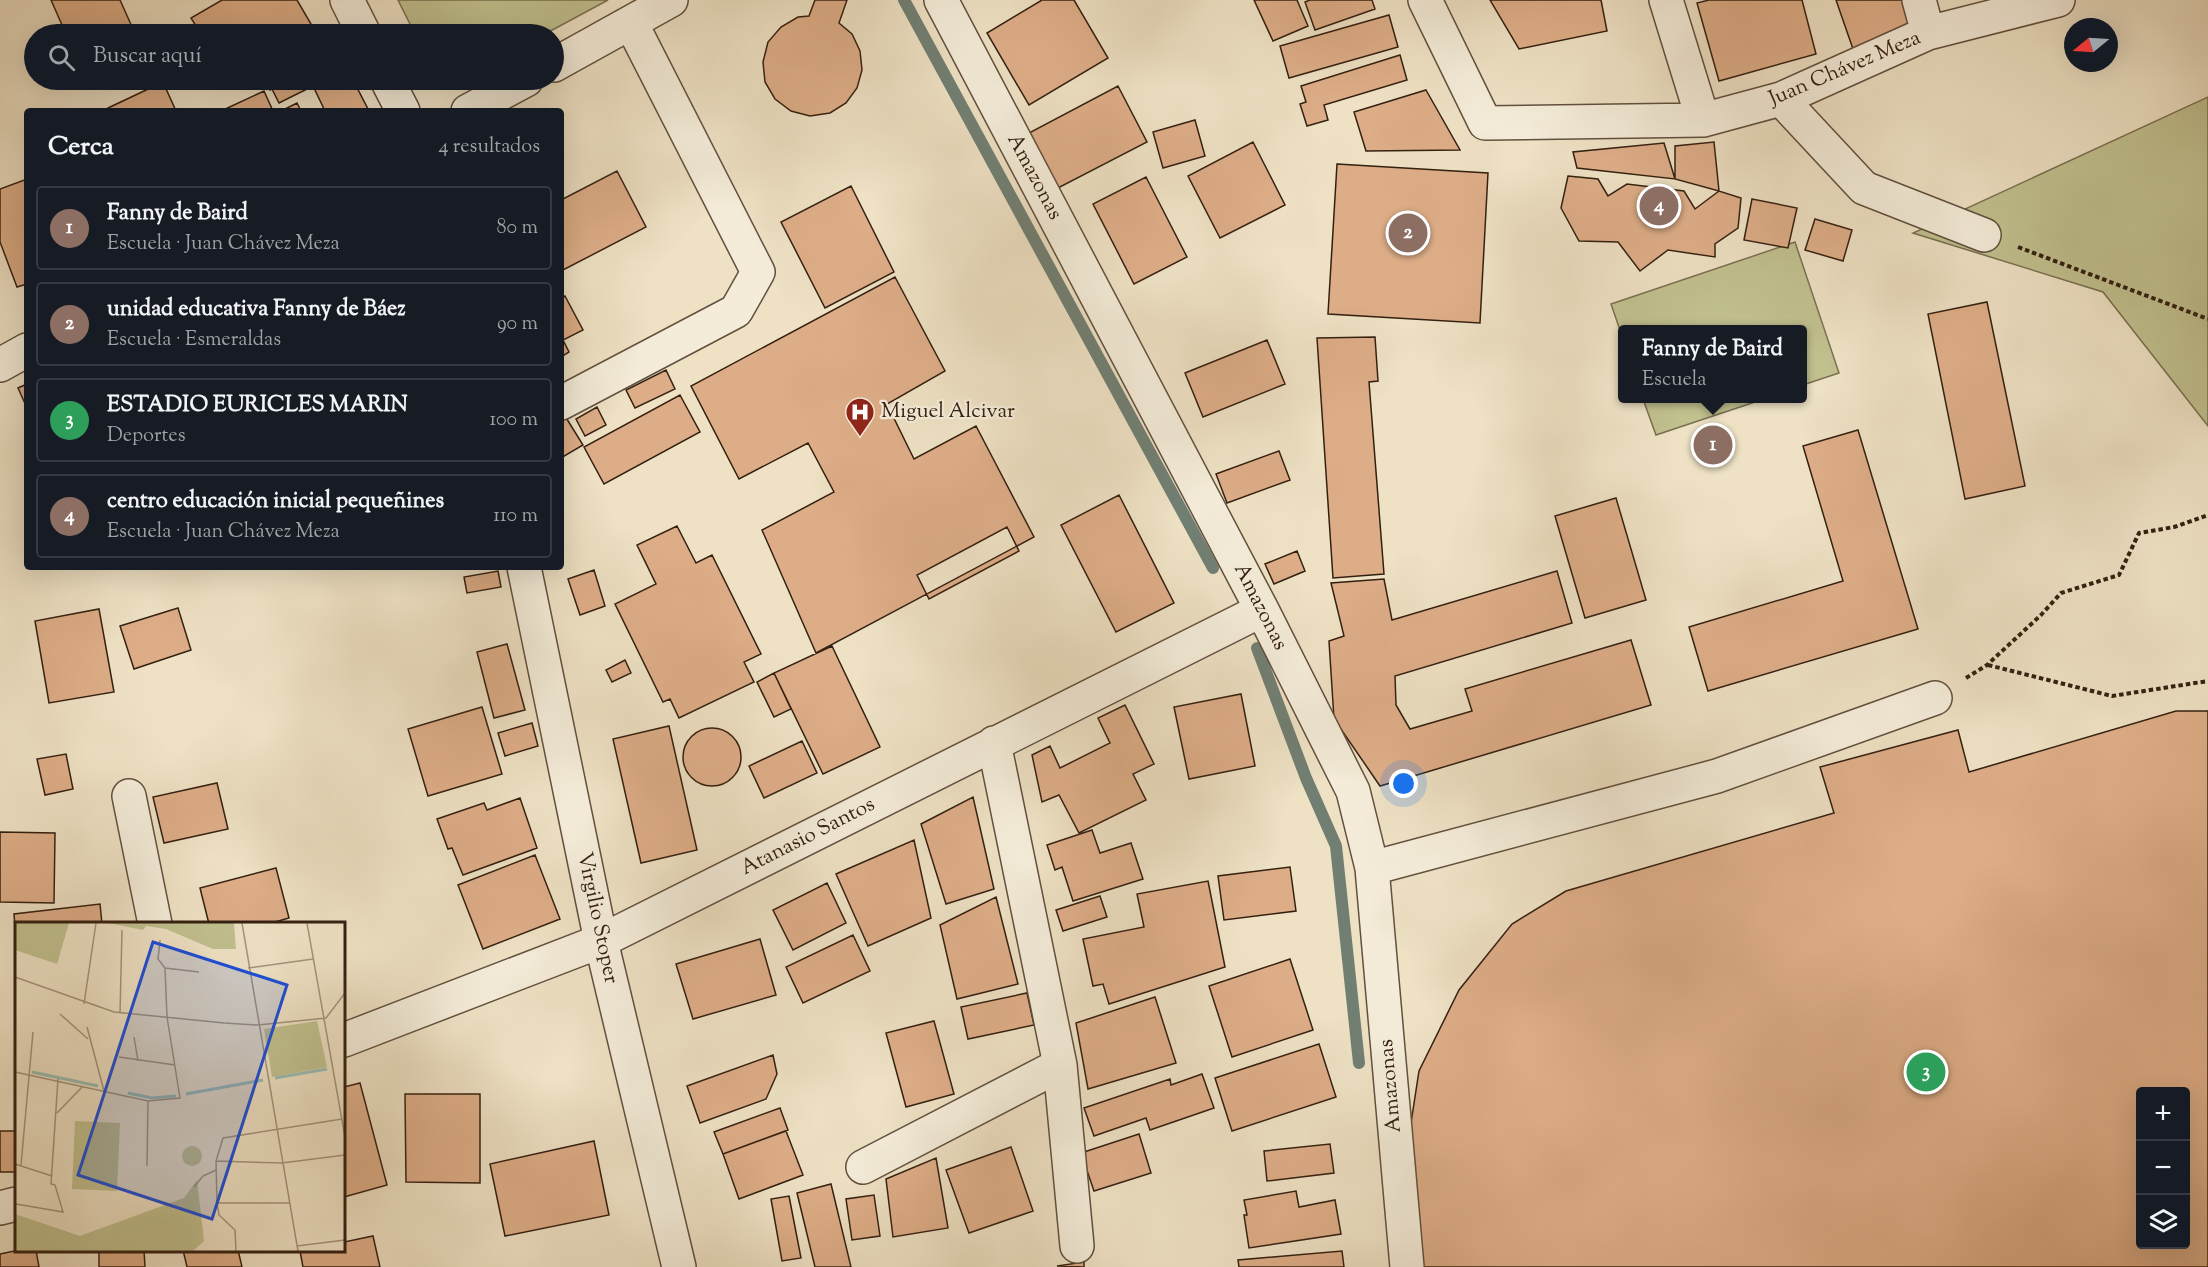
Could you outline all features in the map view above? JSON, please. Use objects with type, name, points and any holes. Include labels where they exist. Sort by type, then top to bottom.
[{"type":"street","points":[[347,0],[359,24]]},
{"type":"street","points":[[564,60],[671,0]]},
{"type":"street","name":"Amazonas","points":[[941,0],[1262,610],[1353,791],[1372,868],[1407,1267]]},
{"type":"street","name":"Juan Chávez Meza","points":[[1425,0],[1485,123],[1703,120],[1781,99],[1928,33],[2056,0]]},
{"type":"street","points":[[1666,0],[1703,120]]},
{"type":"street","points":[[1919,0],[1928,33]]},
{"type":"street","points":[[564,401],[736,311],[758,272],[631,23]]},
{"type":"street","points":[[392,90],[401,108]]},
{"type":"street","points":[[474,108],[507,90]]},
{"type":"street","points":[[1781,99],[1864,188],[1984,234]]},
{"type":"street","points":[[0,365],[24,352]]},
{"type":"street","name":"Virgilio Stoper","points":[[525,570],[601,941],[678,1267]]},
{"type":"street","name":"Atanasio Santos","points":[[345,1040],[601,941],[1262,610]]},
{"type":"street","points":[[1372,868],[1717,776],[1935,698]]},
{"type":"street","points":[[994,743],[1060,1065],[1077,1246]]},
{"type":"street","points":[[129,796],[155,922]]},
{"type":"street","points":[[863,1167],[1060,1065]]},
{"type":"street","points":[[0,1208],[15,1204]]},
{"type":"path","points":[[1984,234],[2208,319]]},
{"type":"path","points":[[1935,698],[1987,665],[2041,615],[2061,593],[2119,575],[2139,533],[2174,527],[2208,515]]},
{"type":"path","points":[[1987,665],[2112,696],[2208,681]]},
{"type":"shaded area","points":[[398,0],[608,0],[564,24],[410,24]]},
{"type":"shaded area","points":[[2208,97],[2208,426],[2103,292],[1913,233]]},
{"type":"shaded area","points":[[1795,242],[1839,373],[1807,384],[1807,325],[1618,325],[1611,304]]},
{"type":"shaded area","points":[[1645,403],[1752,403],[1656,435]]},
{"type":"building","points":[[51,0],[120,0],[131,24],[62,24]]},
{"type":"building","points":[[222,0],[297,0],[311,24],[195,24],[191,18]]},
{"type":"building","points":[[815,0],[847,0],[839,23],[852,34],[860,51],[862,70],[857,88],[846,103],[830,113],[810,116],[791,111],[775,99],[765,82],[763,62],[768,42],[781,27],[798,17],[809,16]]},
{"type":"building","points":[[1042,0],[1074,0],[1108,58],[1029,105],[987,33]]},
{"type":"building","points":[[1254,0],[1297,0],[1308,26],[1273,41]]},
{"type":"building","points":[[1310,0],[1372,0],[1375,9],[1315,30],[1305,2]]},
{"type":"building","points":[[1490,0],[1601,0],[1607,31],[1519,49]]},
{"type":"building","points":[[1709,0],[1802,0],[1816,54],[1719,81],[1697,3]]},
{"type":"building","points":[[1836,0],[1915,0],[1924,24],[1853,49]]},
{"type":"building","points":[[1389,15],[1398,47],[1289,78],[1280,46]]},
{"type":"building","points":[[1400,55],[1407,80],[1324,105],[1328,120],[1307,126],[1300,104],[1306,102],[1301,86]]},
{"type":"building","points":[[1118,86],[1147,142],[1058,188],[1029,133]]},
{"type":"building","points":[[146,90],[167,90],[175,108],[108,108]]},
{"type":"building","points":[[272,90],[305,90],[279,103]]},
{"type":"building","points":[[315,90],[358,90],[367,108],[324,108]]},
{"type":"building","points":[[1426,90],[1460,150],[1366,151],[1354,112]]},
{"type":"building","points":[[264,91],[272,108],[227,108]]},
{"type":"building","points":[[297,103],[300,108],[287,108]]},
{"type":"building","points":[[1195,120],[1205,156],[1163,168],[1153,132]]},
{"type":"building","points":[[1253,142],[1285,205],[1220,238],[1188,176]]},
{"type":"building","points":[[1714,142],[1719,191],[1675,179],[1675,146]]},
{"type":"building","points":[[1664,143],[1675,179],[1577,168],[1573,152]]},
{"type":"building","points":[[1337,164],[1488,173],[1480,323],[1328,314]]},
{"type":"building","points":[[617,171],[646,227],[564,269],[564,198]]},
{"type":"building","points":[[1568,176],[1598,179],[1608,196],[1627,184],[1684,191],[1695,209],[1719,191],[1741,198],[1738,228],[1715,244],[1715,257],[1668,250],[1640,271],[1618,242],[1579,241],[1561,208]]},
{"type":"building","points":[[1146,177],[1187,257],[1134,284],[1093,204]]},
{"type":"building","points":[[24,180],[24,285],[17,287],[0,242],[0,189]]},
{"type":"building","points":[[851,186],[894,272],[825,308],[781,222]]},
{"type":"building","points":[[1752,199],[1797,208],[1788,248],[1744,240]]},
{"type":"building","points":[[1815,219],[1852,230],[1843,261],[1805,250]]},
{"type":"building","points":[[895,277],[945,371],[887,404],[914,459],[976,426],[1034,537],[816,653],[762,530],[834,492],[808,443],[739,479],[691,386]]},
{"type":"building","points":[[564,296],[583,330],[564,340]]},
{"type":"building","points":[[1987,302],[2025,486],[1965,499],[1928,314]]},
{"type":"building","points":[[1375,337],[1378,381],[1369,382],[1384,574],[1333,578],[1317,338]]},
{"type":"building","points":[[1267,340],[1285,384],[1203,417],[1185,373]]},
{"type":"building","points":[[564,342],[569,352],[564,355]]},
{"type":"building","points":[[666,370],[675,389],[635,408],[626,390]]},
{"type":"building","points":[[24,385],[24,401],[18,388]]},
{"type":"building","points":[[680,395],[700,432],[604,484],[584,447]]},
{"type":"building","points":[[597,407],[606,425],[585,436],[576,419]]},
{"type":"building","points":[[564,416],[583,445],[564,456]]},
{"type":"building","points":[[1858,430],[1918,629],[1708,691],[1689,627],[1843,581],[1803,446]]},
{"type":"building","points":[[1279,451],[1290,480],[1227,503],[1216,474]]},
{"type":"building","points":[[1119,495],[1174,603],[1116,632],[1061,525]]},
{"type":"building","points":[[1616,498],[1646,600],[1585,618],[1555,516]]},
{"type":"building","points":[[677,526],[696,563],[712,555],[761,654],[744,662],[754,682],[679,718],[670,699],[663,702],[615,604],[656,584],[637,545]]},
{"type":"building","points":[[1007,527],[1019,551],[929,599],[917,575]]},
{"type":"building","points":[[1297,551],[1305,571],[1274,584],[1265,564]]},
{"type":"building","points":[[594,570],[605,606],[580,615],[568,579]]},
{"type":"building","points":[[498,571],[501,587],[467,593],[464,577]]},
{"type":"building","points":[[1557,571],[1572,623],[1395,676],[1396,705],[1410,729],[1472,711],[1465,689],[1631,640],[1651,705],[1380,786],[1334,719],[1329,641],[1344,636],[1331,583],[1384,579],[1392,620]]},
{"type":"building","points":[[178,608],[191,650],[134,669],[120,626]]},
{"type":"building","points":[[99,609],[114,692],[49,703],[35,621]]},
{"type":"building","points":[[507,644],[525,710],[494,718],[477,652]]},
{"type":"building","points":[[832,646],[880,747],[823,774],[774,673]]},
{"type":"building","points":[[625,660],[631,673],[612,682],[606,670]]},
{"type":"building","points":[[774,673],[791,709],[774,717],[757,682]]},
{"type":"building","points":[[1241,694],[1255,766],[1189,779],[1174,707]]},
{"type":"building","points":[[1125,705],[1154,764],[1133,774],[1146,800],[1079,833],[1059,795],[1042,802],[1032,755],[1050,746],[1060,768],[1110,743],[1098,718]]},
{"type":"building","points":[[482,707],[502,774],[428,796],[408,729]]},
{"type":"building","points":[[2176,711],[2208,711],[2208,1267],[1412,1267],[1409,1136],[1419,1071],[1459,990],[1512,924],[1566,891],[1834,813],[1820,767],[1958,730],[1969,772]]},
{"type":"building","points":[[532,723],[538,746],[505,756],[498,733]]},
{"type":"building","points":[[669,726],[697,850],[641,863],[613,739]]},
{"type":"building","points":[[712,728],[723,730],[736,741],[741,757],[739,768],[728,781],[712,786],[701,784],[688,773],[683,757],[685,746],[696,733]]},
{"type":"building","points":[[802,741],[817,773],[764,798],[749,766]]},
{"type":"building","points":[[66,754],[73,789],[45,795],[37,759]]},
{"type":"building","points":[[217,783],[228,829],[164,843],[153,797]]},
{"type":"building","points":[[973,797],[994,889],[946,904],[921,824]]},
{"type":"building","points":[[520,798],[537,848],[463,875],[452,848],[448,849],[437,819],[484,803],[487,810]]},
{"type":"building","points":[[1092,830],[1100,853],[1131,843],[1143,879],[1073,901],[1062,867],[1055,870],[1047,845]]},
{"type":"building","points":[[0,832],[55,833],[54,903],[0,902]]},
{"type":"building","points":[[914,840],[931,918],[868,946],[836,874]]},
{"type":"building","points":[[535,855],[560,919],[483,949],[458,885]]},
{"type":"building","points":[[1290,867],[1296,911],[1224,920],[1218,876]]},
{"type":"building","points":[[276,868],[289,918],[275,922],[208,922],[200,888]]},
{"type":"building","points":[[1208,881],[1225,967],[1109,1004],[1103,984],[1093,986],[1083,939],[1144,927],[1137,894]]},
{"type":"building","points":[[827,883],[846,923],[793,950],[773,910]]},
{"type":"building","points":[[1100,896],[1107,917],[1063,931],[1056,910]]},
{"type":"building","points":[[996,897],[1018,984],[957,999],[940,925]]},
{"type":"building","points":[[100,904],[102,922],[15,922],[15,926],[14,914]]},
{"type":"building","points":[[853,935],[870,971],[803,1003],[786,967]]},
{"type":"building","points":[[760,939],[776,995],[693,1019],[676,964]]},
{"type":"building","points":[[1290,959],[1313,1030],[1232,1057],[1209,986]]},
{"type":"building","points":[[1027,993],[1034,1025],[968,1039],[961,1007]]},
{"type":"building","points":[[1155,997],[1176,1063],[1088,1089],[1076,1023]]},
{"type":"building","points":[[934,1021],[954,1094],[906,1107],[886,1033]]},
{"type":"building","points":[[1319,1044],[1336,1097],[1232,1131],[1215,1078]]},
{"type":"building","points":[[773,1055],[777,1074],[766,1099],[700,1123],[687,1086]]},
{"type":"building","points":[[1202,1074],[1214,1108],[1150,1130],[1146,1118],[1094,1136],[1084,1108],[1170,1079],[1171,1085]]},
{"type":"building","points":[[360,1083],[387,1185],[345,1197],[345,1087]]},
{"type":"building","points":[[405,1094],[480,1094],[480,1183],[406,1182]]},
{"type":"building","points":[[780,1108],[788,1130],[723,1154],[714,1132]]},
{"type":"building","points":[[0,1131],[15,1131],[15,1172],[0,1172]]},
{"type":"building","points":[[786,1131],[803,1175],[739,1199],[723,1154]]},
{"type":"building","points":[[1139,1134],[1151,1173],[1094,1191],[1081,1153]]},
{"type":"building","points":[[594,1141],[609,1215],[505,1236],[490,1164]]},
{"type":"building","points":[[1330,1144],[1334,1173],[1267,1181],[1264,1151]]},
{"type":"building","points":[[1011,1147],[1033,1211],[969,1233],[946,1170]]},
{"type":"building","points":[[936,1158],[948,1228],[893,1237],[886,1179]]},
{"type":"building","points":[[831,1184],[851,1267],[815,1267],[797,1193]]},
{"type":"building","points":[[1296,1191],[1299,1207],[1335,1200],[1341,1234],[1249,1248],[1244,1200]]},
{"type":"building","points":[[874,1195],[880,1236],[852,1240],[846,1199]]},
{"type":"building","points":[[789,1196],[801,1258],[782,1261],[771,1199]]},
{"type":"building","points":[[373,1236],[380,1267],[303,1267],[300,1252],[345,1252],[345,1242]]},
{"type":"building","points":[[15,1251],[36,1252],[39,1267],[0,1267],[0,1254]]},
{"type":"building","points":[[1342,1251],[1344,1267],[1239,1267],[1238,1260]]},
{"type":"building","points":[[99,1252],[144,1252],[145,1267],[99,1267]]},
{"type":"building","points":[[183,1252],[238,1252],[242,1267],[187,1267]]},
{"type":"building","points":[[1084,1262],[1084,1267],[1057,1266]]},
{"type":"waterway","points":[[904,0],[1213,568]]},
{"type":"waterway","points":[[1257,648],[1306,778],[1336,846],[1359,1063]]},
{"type":"place","name":"centro educación inicial pequeñines","points":[[1659,206]]},
{"type":"place","name":"unidad educativa Fanny de Báez","points":[[1408,233]]},
{"type":"place","name":"Miguel Alcivar","points":[[860,438]]},
{"type":"place","name":"Fanny de Baird","points":[[1713,445]]},
{"type":"place","name":"ESTADIO EURICLES MARIN","points":[[1926,1072]]}]
